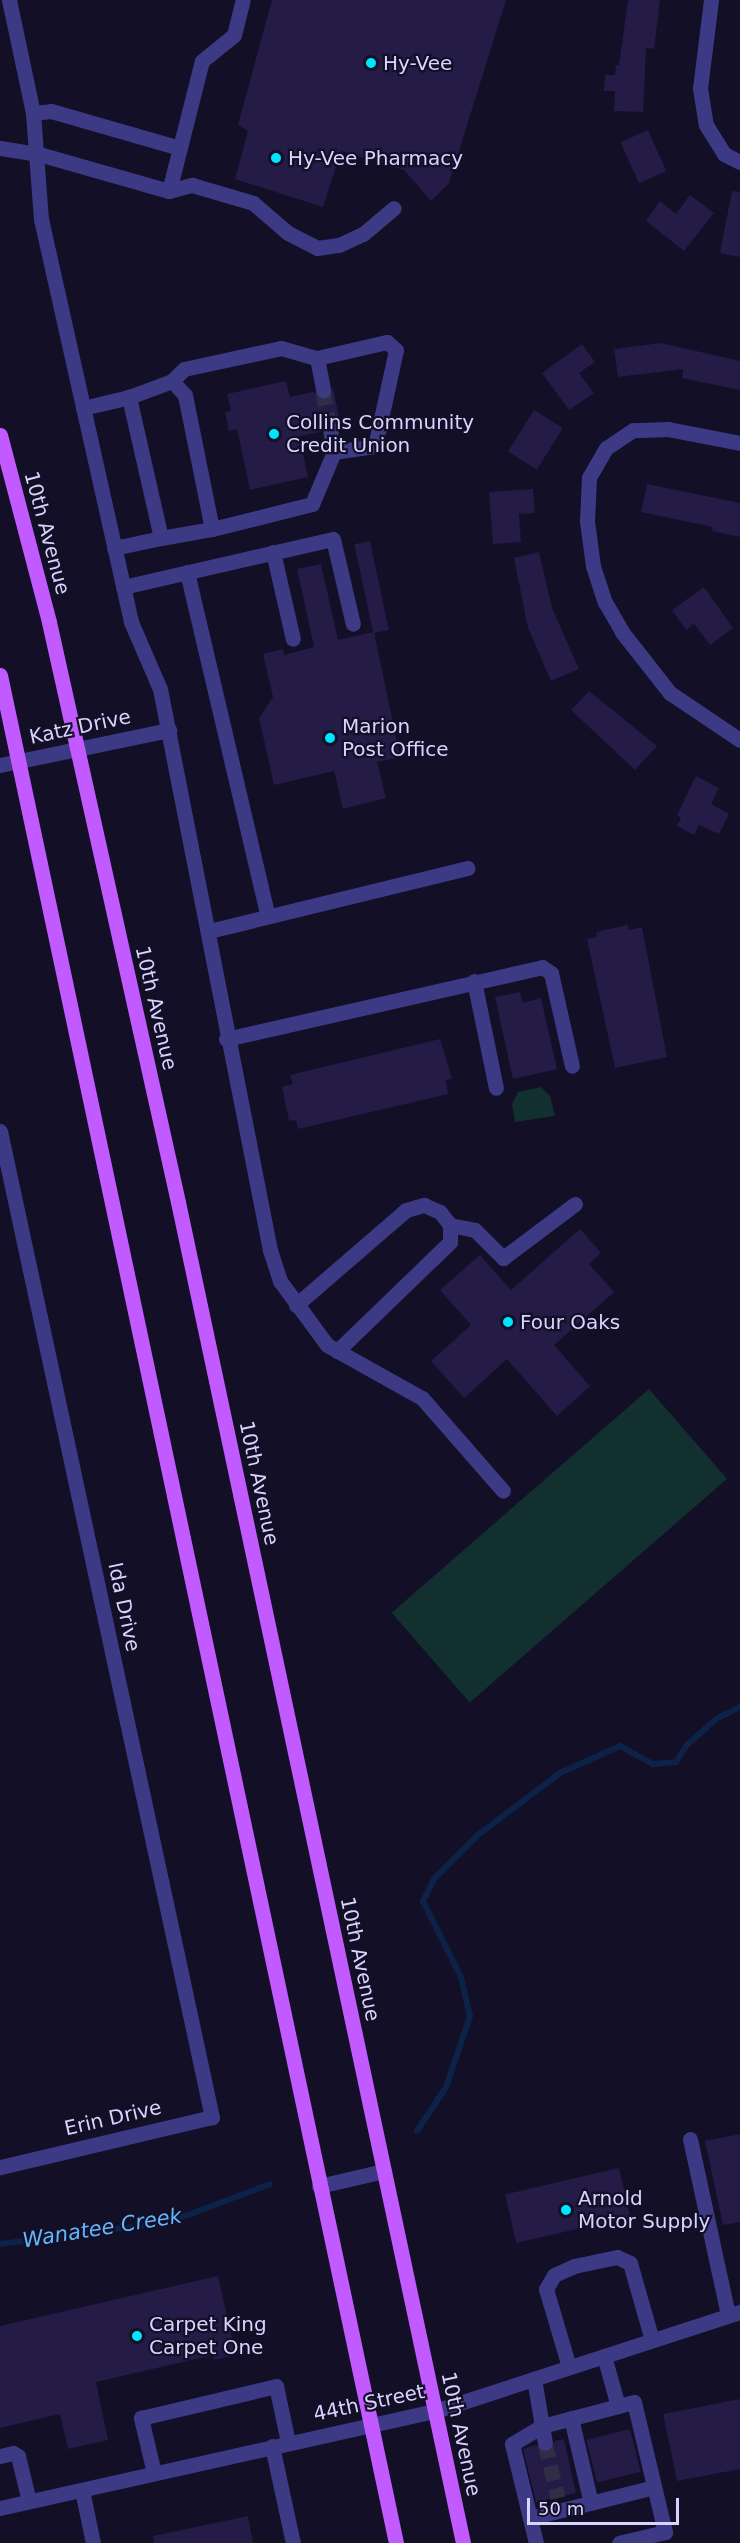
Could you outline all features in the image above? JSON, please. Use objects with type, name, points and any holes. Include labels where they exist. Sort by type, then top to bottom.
[{"type":"main road","name":"10th Avenue","points":[[0,435],[77,749],[181,1214],[463,2543]]},
{"type":"main road","points":[[0,675],[396,2543]]},
{"type":"street","points":[[9,0],[33,112],[39,154],[41,219],[123,587],[139,643],[160,690],[209,931],[226,1039],[270,1250],[280,1281],[327,1345],[422,1398],[503,1491]]},
{"type":"street","points":[[169,191],[202,61],[234,35],[243,0]]},
{"type":"street","points":[[711,0],[700,88],[706,125],[724,154],[740,162]]},
{"type":"street","points":[[33,112],[51,111],[180,148]]},
{"type":"street","points":[[0,148],[39,154],[169,191],[192,185],[253,203],[288,233],[317,248],[339,245],[363,234],[394,208]]},
{"type":"street","points":[[83,408],[129,397],[172,381],[184,369],[281,348],[317,358],[387,342],[396,350],[375,446],[334,452]]},
{"type":"street","points":[[317,358],[323,390]]},
{"type":"street","points":[[172,381],[185,394],[212,529]]},
{"type":"street","points":[[129,397],[161,538]]},
{"type":"street","points":[[114,548],[212,529],[312,504],[334,452],[330,429]]},
{"type":"street","points":[[740,443],[668,429],[633,430],[606,448],[589,477],[587,520],[593,566],[605,602],[622,632],[670,693],[740,740]]},
{"type":"street","points":[[123,587],[333,539],[353,624]]},
{"type":"street","points":[[273,552],[293,639]]},
{"type":"street","points":[[187,572],[268,915]]},
{"type":"street","name":"Katz Drive","points":[[0,765],[169,730]]},
{"type":"street","points":[[209,931],[467,868]]},
{"type":"street","points":[[226,1039],[542,967],[551,973],[572,1066]]},
{"type":"street","points":[[474,981],[496,1088]]},
{"type":"street","name":"Ida Drive","points":[[0,1131],[206,2092]]},
{"type":"street","points":[[450,1225],[475,1230],[503,1258],[575,1204]]},
{"type":"street","points":[[296,1305],[406,1210],[424,1205],[440,1212],[450,1225],[450,1242],[442,1253],[337,1351]]},
{"type":"street","name":"Erin Drive","points":[[0,2167],[212,2116],[206,2092]]},
{"type":"street","points":[[690,2139],[734,2314]]},
{"type":"street","points":[[319,2186],[384,2171]]},
{"type":"street","points":[[569,2367],[546,2289],[554,2275],[574,2266],[617,2257],[630,2263],[652,2340]]},
{"type":"street","name":"44th Street","points":[[0,2508],[435,2411],[734,2314]]},
{"type":"street","points":[[604,2356],[618,2406]]},
{"type":"street","points":[[534,2379],[545,2443]]},
{"type":"street","points":[[154,2473],[141,2418],[276,2386],[280,2444],[293,2543]]},
{"type":"street","points":[[536,2543],[512,2444],[542,2426],[634,2402],[665,2532],[619,2543]]},
{"type":"street","points":[[571,2418],[591,2503]]},
{"type":"street","points":[[7,2454],[18,2456],[29,2502]]},
{"type":"street","points":[[530,2518],[559,2504],[591,2503],[654,2487]]},
{"type":"street","points":[[82,2490],[93,2543]]},
{"type":"green space","points":[[541,1087],[550,1096],[555,1116],[515,1122],[512,1104],[518,1092]]},
{"type":"green space","points":[[649,1389],[727,1479],[470,1703],[392,1613]]},
{"type":"building","name":"Hy-Vee","points":[[272,0],[506,0],[449,183],[431,201],[404,170],[341,151],[323,207],[235,179],[248,131],[238,125]]},
{"type":"building","points":[[628,0],[660,0],[654,49],[646,48],[643,112],[614,111],[615,91],[604,91],[605,75],[615,75],[616,65],[619,65]]},
{"type":"building","points":[[648,130],[666,171],[639,183],[621,142]]},
{"type":"building","points":[[732,191],[740,192],[740,257],[720,253]]},
{"type":"building","points":[[690,195],[714,213],[684,251],[646,221],[660,201],[676,214]]},
{"type":"building","points":[[661,343],[740,361],[740,390],[682,378],[683,369],[618,377],[614,349]]},
{"type":"building","points":[[582,344],[595,362],[579,373],[594,393],[569,410],[542,373]]},
{"type":"building","name":"Collins Community Credit Union","points":[[286,381],[290,397],[313,392],[325,399],[333,388],[341,427],[328,420],[321,432],[299,436],[308,477],[250,490],[237,429],[229,431],[225,412],[231,411],[227,394]]},
{"type":"building","points":[[534,410],[563,428],[537,470],[508,452]]},
{"type":"building","points":[[647,484],[740,503],[740,537],[712,531],[713,527],[641,512]]},
{"type":"building","points":[[533,489],[535,513],[519,514],[521,542],[493,544],[489,492]]},
{"type":"building","points":[[370,541],[389,630],[373,633],[354,544]]},
{"type":"building","points":[[539,552],[552,608],[579,669],[551,681],[528,628],[514,558]]},
{"type":"building","name":"Marion Post Office","points":[[321,564],[338,640],[374,632],[400,757],[377,762],[386,798],[343,809],[334,771],[274,785],[259,718],[273,697],[263,654],[283,649],[284,655],[314,647],[297,569]]},
{"type":"building","points":[[704,587],[733,628],[710,645],[694,624],[686,630],[672,610]]},
{"type":"building","points":[[589,691],[657,746],[635,770],[571,710]]},
{"type":"building","points":[[696,776],[719,788],[711,804],[729,814],[719,834],[699,825],[694,835],[677,826],[681,818],[677,815]]},
{"type":"building","points":[[628,925],[629,930],[642,927],[667,1057],[615,1068],[587,939],[597,937],[596,932]]},
{"type":"building","points":[[520,992],[523,1003],[541,998],[557,1069],[513,1079],[495,997]]},
{"type":"building","points":[[440,1039],[452,1079],[446,1080],[448,1094],[298,1129],[296,1120],[289,1121],[282,1087],[293,1084],[290,1075]]},
{"type":"building","name":"Four Oaks","points":[[580,1229],[601,1253],[589,1264],[614,1292],[554,1345],[590,1386],[557,1416],[507,1359],[464,1398],[431,1361],[471,1325],[440,1290],[480,1255],[511,1290]]},
{"type":"building","points":[[740,2134],[740,2222],[723,2225],[705,2141]]},
{"type":"building","points":[[619,2168],[630,2217],[516,2243],[505,2194]]},
{"type":"building","name":"Carpet King Carpet One","points":[[218,2276],[236,2355],[214,2360],[213,2355],[96,2382],[108,2440],[68,2449],[60,2414],[0,2428],[0,2326]]},
{"type":"building","points":[[740,2399],[740,2469],[677,2481],[663,2414]]},
{"type":"building","points":[[630,2429],[641,2472],[597,2483],[586,2440]]},
{"type":"building","points":[[564,2439],[576,2493],[536,2502],[523,2449],[536,2445],[547,2452],[555,2441]]},
{"type":"building","points":[[248,2516],[253,2543],[154,2543],[153,2536]]},
{"type":"waterway","name":"Wanatee Creek","points":[[417,2131],[446,2087],[470,2016],[461,1977],[423,1901],[434,1879],[478,1835],[560,1773],[620,1746],[653,1764],[676,1762],[687,1745],[716,1719],[740,1707]]},
{"type":"waterway","name":"Wanatee Creek","points":[[0,2244],[169,2222],[270,2184]]},
{"type":"tunnel","points":[[323,390],[330,429]]},
{"type":"tunnel","points":[[545,2443],[558,2497]]},
{"type":"place","name":"Hy-Vee","points":[[371,63]]},
{"type":"place","name":"Hy-Vee Pharmacy","points":[[276,158]]},
{"type":"place","name":"Collins Community Credit Union","points":[[274,434]]},
{"type":"place","name":"Marion Post Office","points":[[330,738]]},
{"type":"place","name":"Four Oaks","points":[[508,1322]]},
{"type":"place","name":"Arnold Motor Supply","points":[[566,2210]]},
{"type":"place","name":"Carpet King Carpet One","points":[[137,2336]]}]
